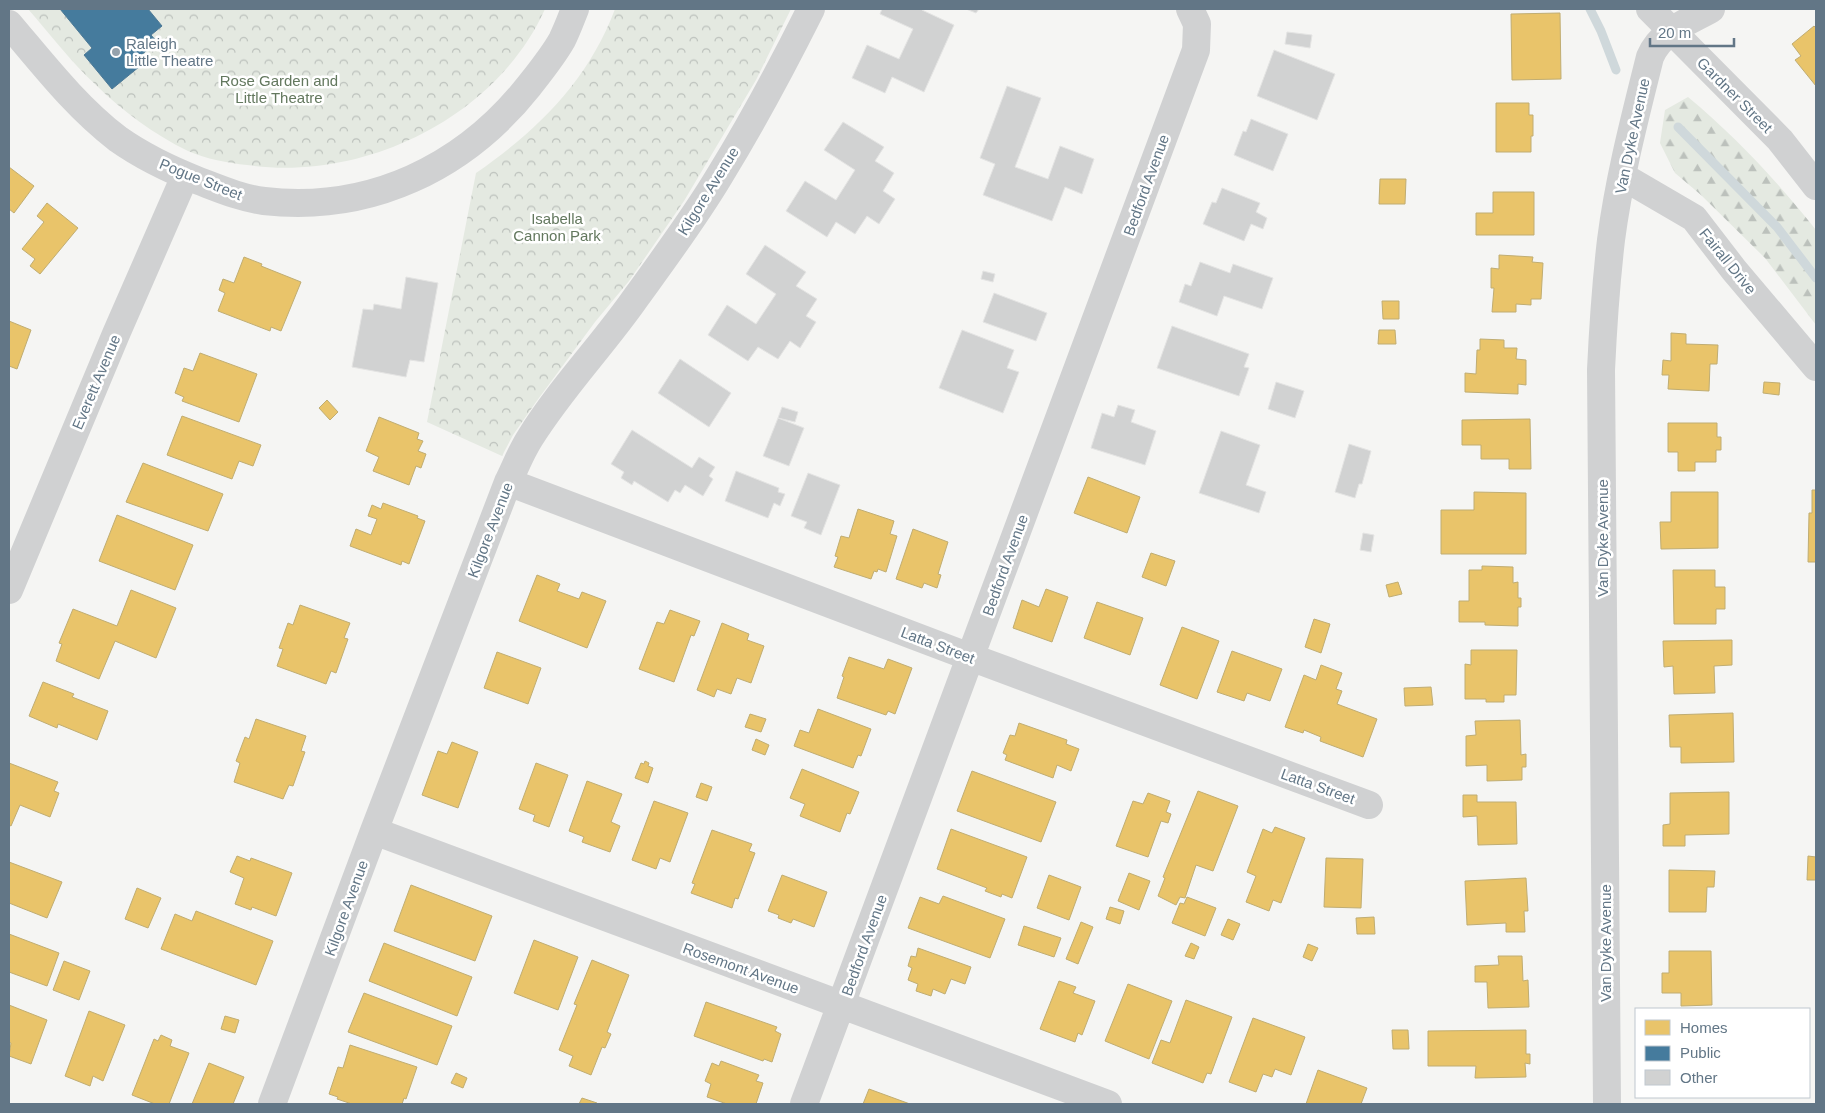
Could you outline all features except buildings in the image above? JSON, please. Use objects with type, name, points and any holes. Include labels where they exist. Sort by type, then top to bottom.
[{"type":"street","name":"Pogue Street","points":[[9,24],[61,86],[119,139],[153,160],[185,176],[235,195],[288,203],[326,201],[365,195],[405,183],[437,167],[476,141],[510,109],[541,72],[561,41],[576,9]]},
{"type":"street","name":"Kilgore Avenue","points":[[272,1104],[508,482],[530,439],[570,383],[626,311],[720,176],[786,60],[811,9]]},
{"type":"street","name":"Gardner Street","points":[[1650,9],[1780,140],[1816,186]]},
{"type":"street","name":"Van Dyke Avenue","points":[[1607,1104],[1601,370],[1611,240],[1622,176],[1654,46],[1663,36],[1712,9]]},
{"type":"street","name":"Bedford Avenue","points":[[804,1104],[1196,50],[1194,16]]},
{"type":"street","name":"Everett Avenue","points":[[9,590],[116,334],[185,176]]},
{"type":"street","name":"Fairall Drive","points":[[1622,176],[1694,218],[1734,270],[1816,367]]},
{"type":"street","name":"Latta Street","points":[[508,482],[970,657],[1369,804]]},
{"type":"street","name":"Rosemont Avenue","points":[[374,831],[1108,1104]]},
{"type":"green space","name":"Rose Garden and Little Theatre","points":[[28,9],[545,9],[523,48],[494,82],[460,111],[421,134],[379,152],[336,163],[291,168],[247,165],[217,160],[188,151],[163,138],[139,122],[106,95],[78,67]]},
{"type":"green space","name":"Isabella Cannon Park","points":[[615,9],[791,9],[756,80],[684,201],[629,281],[595,322],[536,402],[513,435],[502,456],[427,422],[476,173],[499,157],[559,102],[591,59]]},
{"type":"green space","points":[[1688,97],[1755,160],[1787,194],[1816,230],[1816,325],[1765,258],[1701,195],[1675,173],[1660,143],[1665,110]]},
{"type":"waterway","points":[[1590,9],[1616,70]]},
{"type":"waterway","points":[[1678,127],[1777,227],[1816,278]]},
{"type":"place","name":"Raleigh Little Theatre","points":[[116,52]]}]
